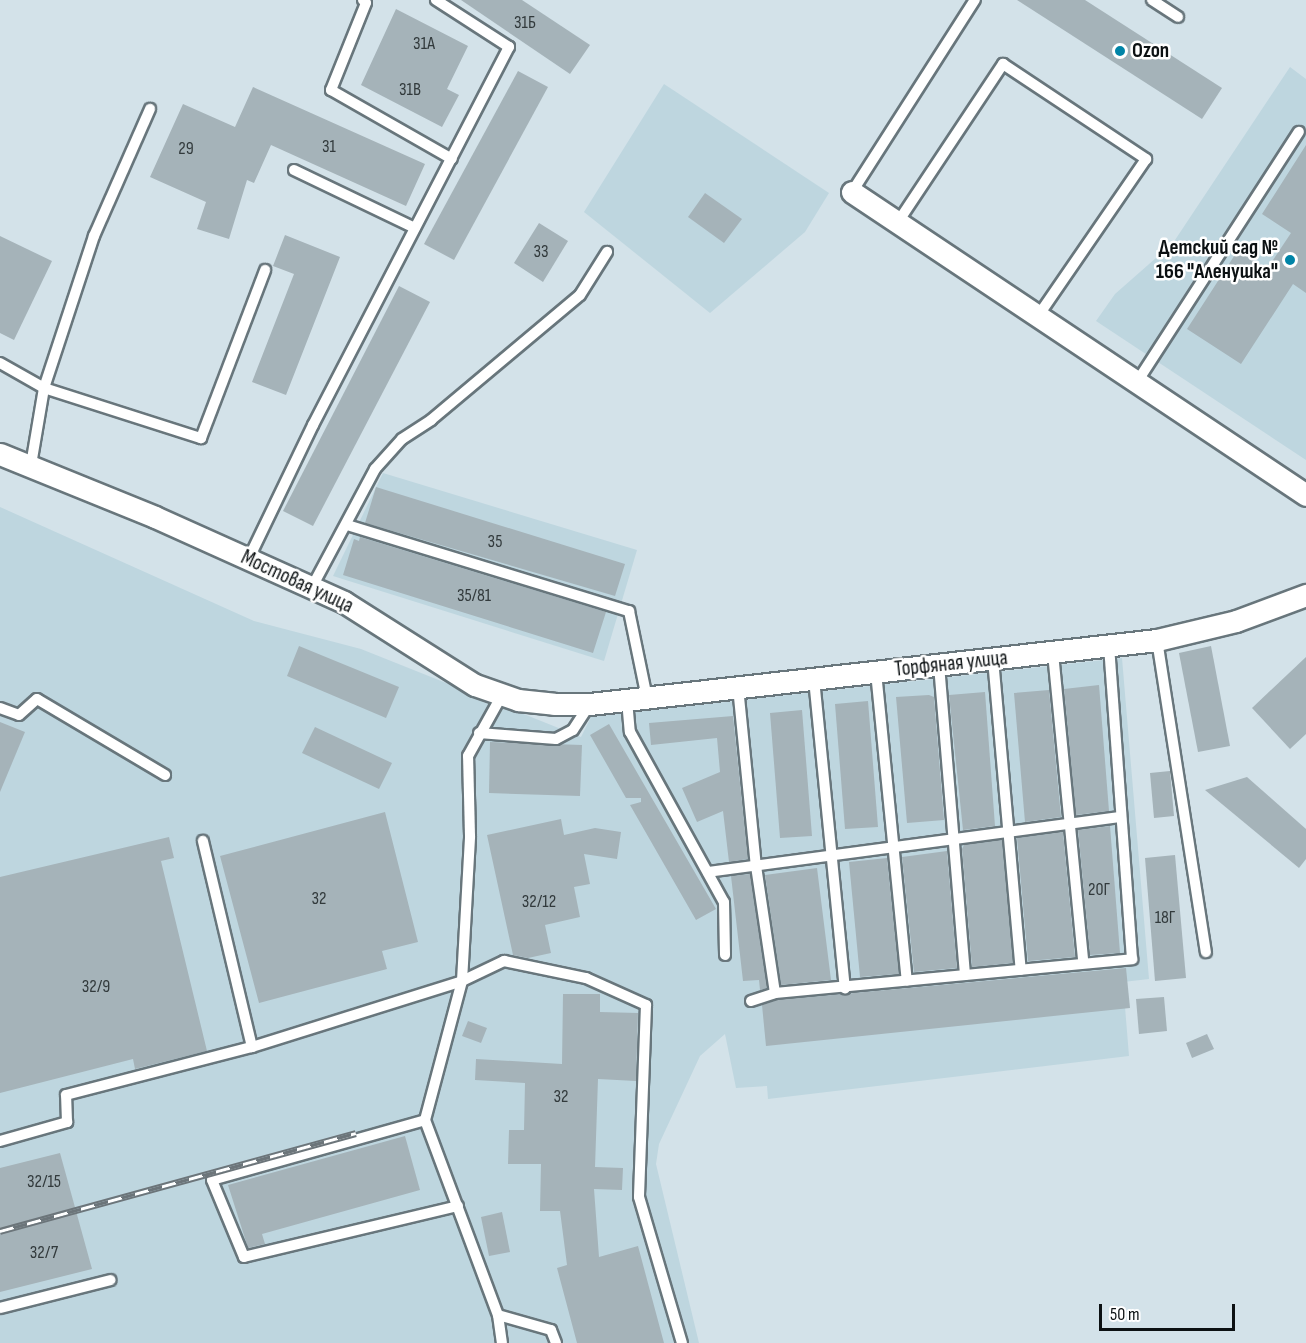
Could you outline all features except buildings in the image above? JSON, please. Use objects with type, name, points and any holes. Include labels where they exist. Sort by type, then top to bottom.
[{"type":"street","points":[[852,192],[1306,495]]},
{"type":"street","name":"Мостовая улица","points":[[0,454],[31,465],[312,587],[369,616],[476,685],[502,695],[554,704],[590,704]]},
{"type":"street","name":"Торфяная улица","points":[[590,704],[1156,640],[1236,621],[1306,595]]},
{"type":"lane","points":[[363,0],[366,3],[331,90],[452,159]]},
{"type":"lane","points":[[249,558],[509,47],[436,0]]},
{"type":"lane","points":[[852,192],[975,0]]},
{"type":"lane","points":[[1152,0],[1178,17]]},
{"type":"lane","points":[[898,222],[1003,64],[1146,159],[1038,316]]},
{"type":"lane","points":[[31,465],[44,388],[94,236],[150,109]]},
{"type":"lane","points":[[1137,382],[1299,132]]},
{"type":"lane","points":[[294,170],[415,228]]},
{"type":"lane","points":[[312,587],[375,469],[402,439],[431,420],[580,295],[607,252]]},
{"type":"lane","points":[[0,363],[44,388],[201,438],[266,270]]},
{"type":"lane","points":[[347,525],[629,610],[637,699],[630,732],[724,902],[725,955]]},
{"type":"lane","points":[[1156,640],[1206,951]]},
{"type":"lane","points":[[751,1001],[775,993],[1021,970],[1083,961],[1132,959],[1109,647]]},
{"type":"lane","points":[[1053,653],[1083,961]]},
{"type":"lane","points":[[993,660],[1021,970]]},
{"type":"lane","points":[[939,665],[966,975]]},
{"type":"lane","points":[[876,672],[907,980]]},
{"type":"lane","points":[[813,679],[845,988]]},
{"type":"lane","points":[[738,687],[756,866],[775,993]]},
{"type":"lane","points":[[502,695],[478,733],[467,770],[470,836],[462,981],[425,1120],[498,1315],[502,1343]]},
{"type":"lane","points":[[0,708],[19,715],[37,699],[165,776]]},
{"type":"lane","points":[[478,733],[556,739],[573,730],[590,704]]},
{"type":"lane","points":[[708,872],[1120,817]]},
{"type":"lane","points":[[203,841],[252,1047]]},
{"type":"lane","points":[[0,1141],[67,1122],[66,1095],[252,1047],[462,981],[504,961],[586,978],[646,1005],[639,1197],[681,1343]]},
{"type":"lane","points":[[425,1120],[212,1180],[244,1257],[458,1206]]},
{"type":"lane","points":[[0,1308],[111,1280]]},
{"type":"lane","points":[[498,1315],[551,1330],[556,1343]]},
{"type":"shaded area","points":[[1290,67],[1306,79],[1306,460],[1096,321],[1115,294],[1173,243]]},
{"type":"shaded area","points":[[664,84],[829,193],[805,232],[710,313],[584,212]]},
{"type":"shaded area","points":[[383,473],[637,550],[604,661],[333,576]]},
{"type":"shaded area","points":[[0,507],[254,621],[361,649],[581,737],[591,717],[1122,658],[1149,979],[1123,982],[1129,1056],[768,1099],[767,1086],[736,1088],[725,1034],[700,1056],[659,1144],[656,1164],[699,1343],[0,1343]]},
{"type":"railway","points":[[0,1231],[356,1133]]},
{"type":"place","name":"Ozon","points":[[1120,51]]},
{"type":"place","name":"Детский сад № 166 \"Аленушка\"","points":[[1290,260]]}]
